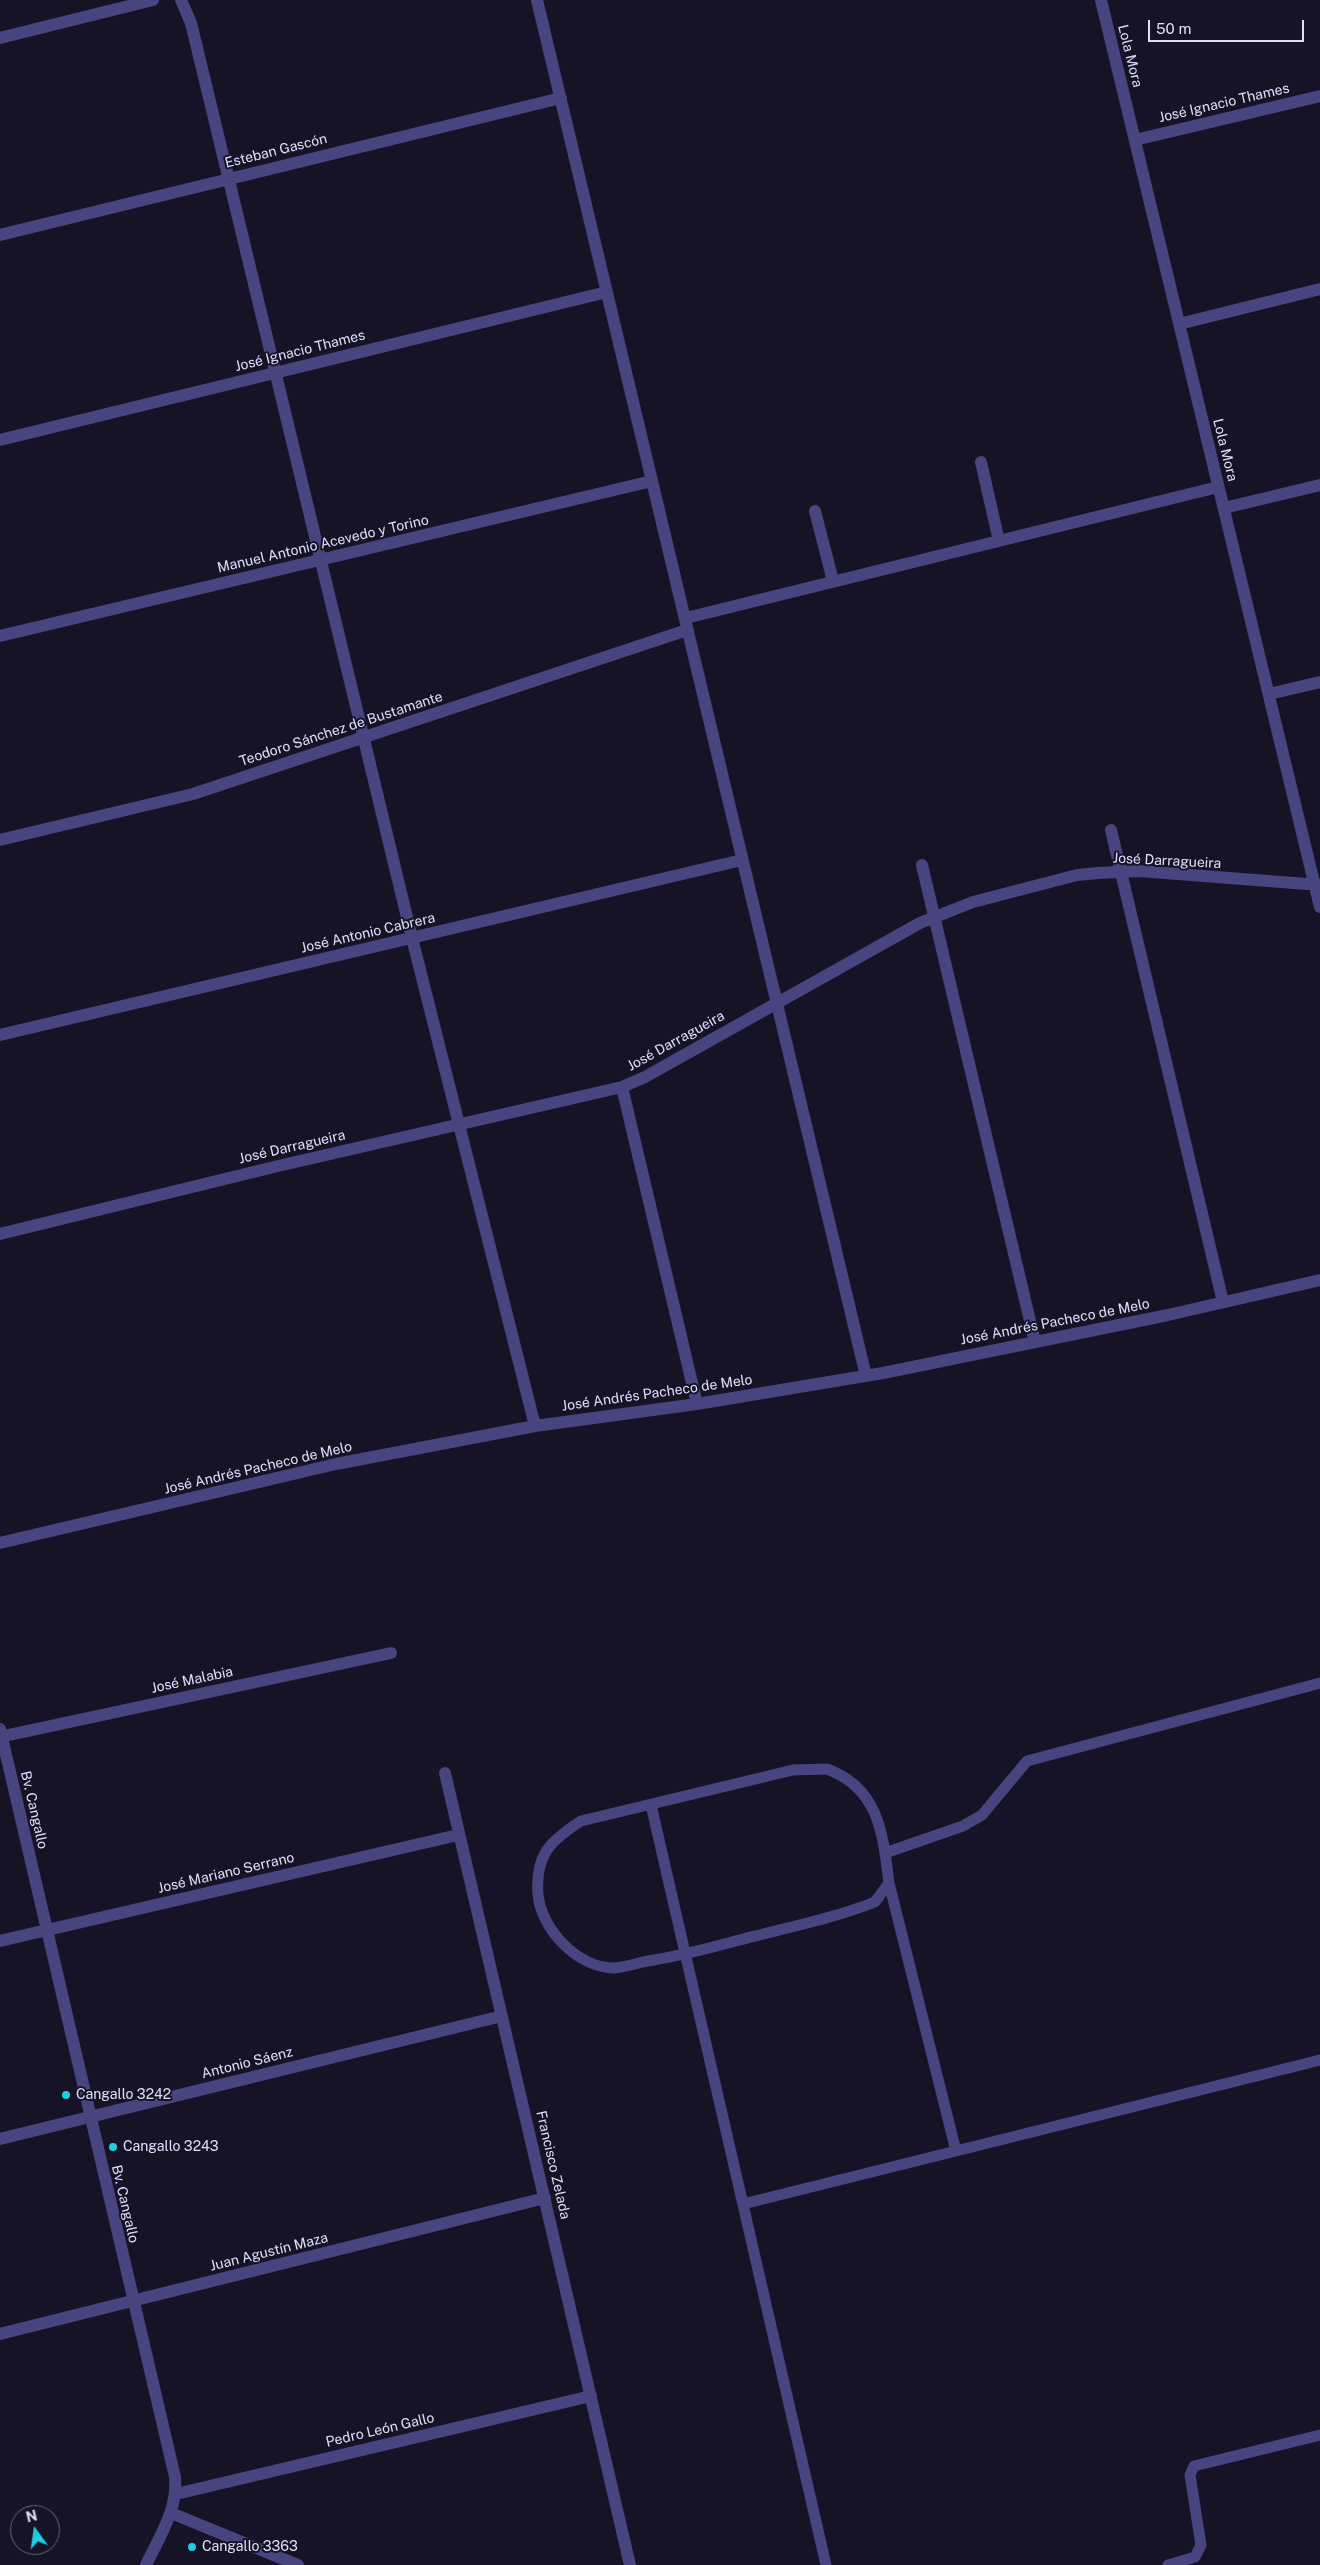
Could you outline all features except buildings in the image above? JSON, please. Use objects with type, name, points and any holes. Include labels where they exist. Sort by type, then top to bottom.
[{"type":"street","points":[[0,38],[153,0]]},
{"type":"street","points":[[181,0],[191,23],[412,938],[535,1426]]},
{"type":"street","points":[[537,0],[866,1376]]},
{"type":"street","name":"Lola Mora","points":[[1101,0],[1218,487],[1318,886],[1320,907]]},
{"type":"street","name":"José Ignacio Thames","points":[[1135,140],[1320,96]]},
{"type":"street","name":"Esteban Gascón","points":[[0,235],[561,98]]},
{"type":"street","points":[[1179,324],[1320,289]]},
{"type":"street","name":"José Ignacio Thames","points":[[0,440],[607,292]]},
{"type":"street","points":[[981,462],[999,540]]},
{"type":"street","name":"Manuel Antonio Acevedo y Torino","points":[[0,636],[652,481]]},
{"type":"street","points":[[1224,508],[1320,484]]},
{"type":"street","name":"Teodoro Sánchez de Bustamante","points":[[0,840],[194,794],[364,738],[686,624],[832,581],[1218,487]]},
{"type":"street","points":[[815,511],[832,581]]},
{"type":"street","points":[[1269,694],[1320,682]]},
{"type":"street","points":[[1111,830],[1223,1302]]},
{"type":"street","name":"José Antonio Cabrera","points":[[0,1035],[742,860]]},
{"type":"street","points":[[922,866],[1035,1342]]},
{"type":"street","name":"José Darragueira","points":[[0,1234],[278,1166],[622,1087],[645,1077],[776,1002],[934,917],[973,902],[1077,875],[1139,871],[1318,886]]},
{"type":"street","points":[[622,1087],[697,1404]]},
{"type":"street","name":"José Andrés Pacheco de Melo","points":[[0,1542],[336,1464],[535,1426],[697,1404],[866,1376],[1035,1342],[1320,1280]]},
{"type":"street","name":"José Malabia","points":[[1,1734],[391,1652]]},
{"type":"street","name":"Bv. Cangallo","points":[[1,1734],[45,1930],[175,2477],[176,2494],[171,2513],[146,2565]]},
{"type":"street","name":"Francisco Zelada","points":[[445,1773],[630,2565]]},
{"type":"street","name":"José Mariano Serrano","points":[[0,1941],[458,1835]]},
{"type":"street","name":"Antonio Sáenz","points":[[0,2138],[502,2016]]},
{"type":"street","name":"Juan Agustín Maza","points":[[0,2334],[545,2198]]},
{"type":"street","name":"Pedro León Gallo","points":[[176,2494],[591,2396]]},
{"type":"street","points":[[171,2513],[298,2565]]},
{"type":"lane","points":[[885,1852],[963,1826],[982,1815],[1027,1761],[1320,1683]]},
{"type":"lane","points":[[889,1883],[875,1902],[859,1909],[684,1955],[614,1968],[590,1963],[566,1947],[549,1926],[539,1897],[537,1873],[546,1851],[559,1835],[581,1822],[793,1770],[827,1769],[842,1775],[860,1787],[876,1817],[885,1852],[889,1883],[956,2151]]},
{"type":"lane","points":[[651,1804],[684,1955],[826,2565]]},
{"type":"lane","points":[[743,2204],[1320,2060]]},
{"type":"lane","points":[[1168,2565],[1196,2561],[1200,2544],[1190,2475],[1194,2466],[1320,2435]]},
{"type":"place","name":"Cangallo 3242","points":[[66,2095]]},
{"type":"place","name":"Cangallo 3243","points":[[113,2147]]},
{"type":"place","name":"Cangallo 3363","points":[[192,2547]]}]
